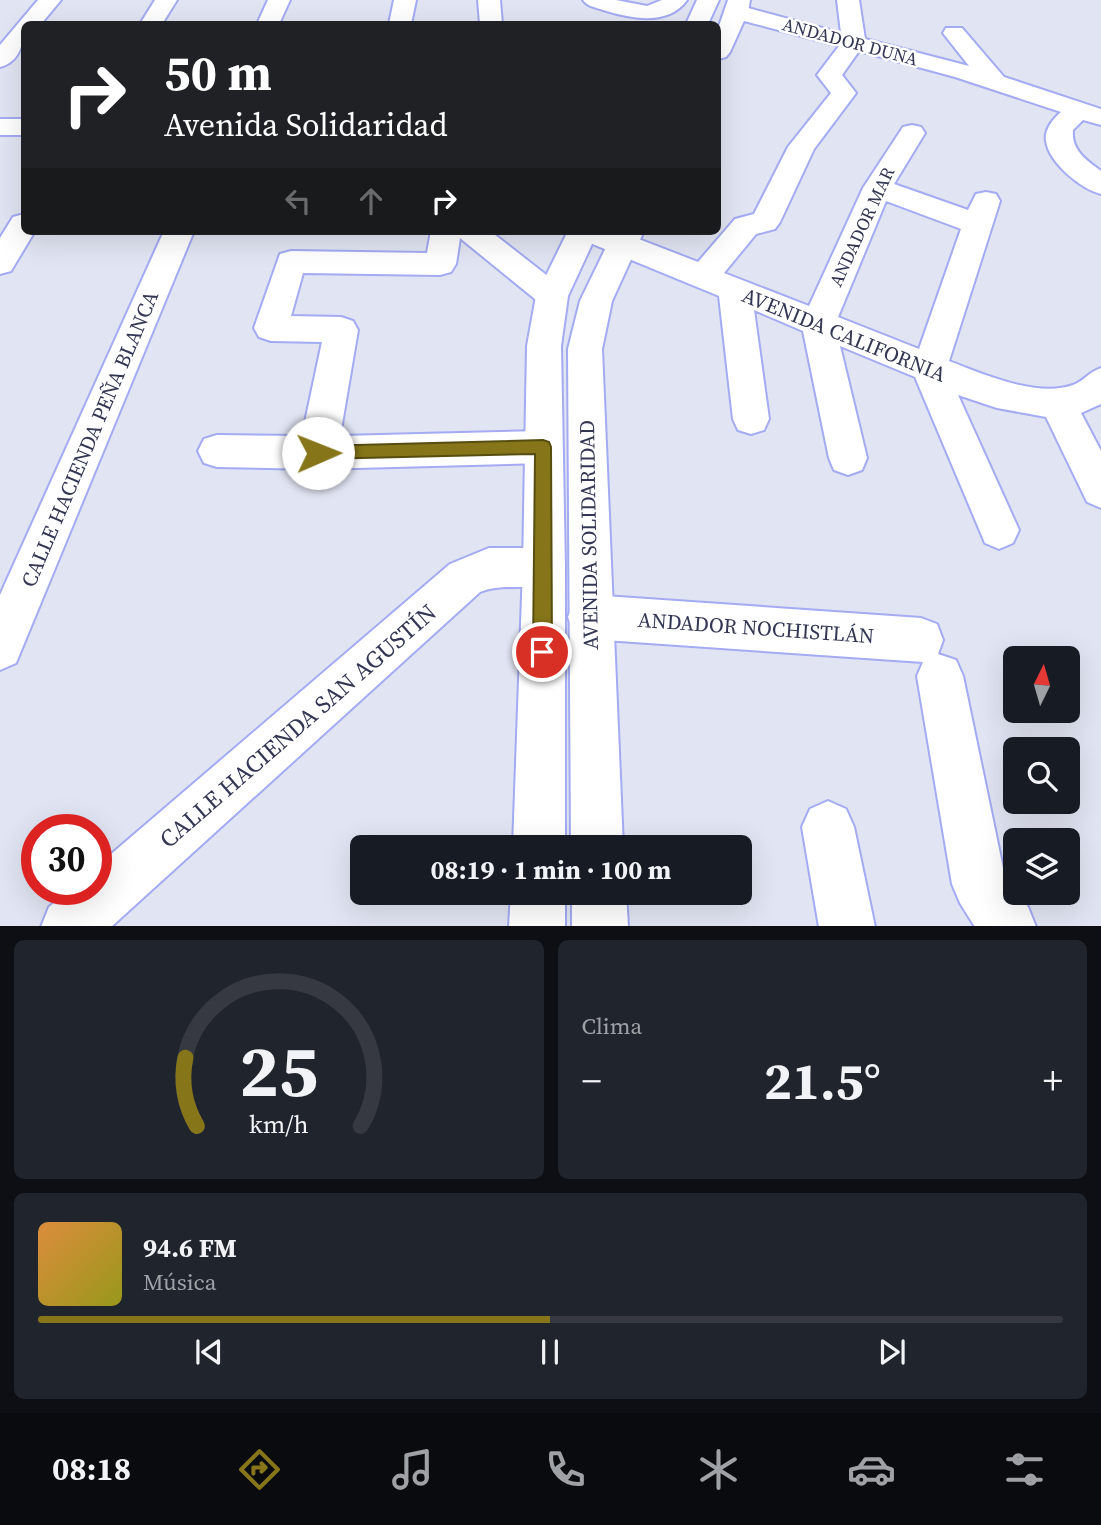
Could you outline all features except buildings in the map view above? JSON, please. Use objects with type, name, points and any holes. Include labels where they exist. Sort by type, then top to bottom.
[{"type":"street","points":[[32,21],[50,0]]},
{"type":"street","points":[[153,21],[166,0]]},
{"type":"street","points":[[269,21],[279,0]]},
{"type":"street","points":[[401,21],[405,0]]},
{"type":"street","points":[[489,0],[491,21]]},
{"type":"street","points":[[594,0],[645,13],[663,11],[676,0]]},
{"type":"street","points":[[698,21],[708,0]]},
{"type":"street","points":[[702,278],[746,226],[765,222],[802,147],[845,93],[829,75],[853,43],[848,0]]},
{"type":"street","points":[[721,45],[738,6]]},
{"type":"street","name":"ANDADOR DUNA","points":[[738,6],[853,43],[964,72],[1090,113]]},
{"type":"street","points":[[954,33],[995,82]]},
{"type":"street","points":[[0,60],[21,34]]},
{"type":"street","points":[[1090,113],[1066,118],[1057,130],[1057,140],[1067,157],[1101,185]]},
{"type":"street","points":[[0,127],[21,127]]},
{"type":"street","name":"ANDADOR MAR","points":[[818,324],[877,188],[912,133]]},
{"type":"street","points":[[877,188],[981,213],[929,369],[999,530]]},
{"type":"street","points":[[0,263],[21,229]]},
{"type":"street","name":"CALLE HACIENDA PEÑA BLANCA","points":[[0,647],[177,235]]},
{"type":"street","points":[[318,453],[341,330],[271,328],[291,262],[440,264],[445,235]]},
{"type":"street","points":[[475,235],[552,296]]},
{"type":"street","name":"AVENIDA SOLIDARIDAD","points":[[539,835],[544,568],[544,346],[552,296],[581,235]]},
{"type":"street","name":"AVENIDA CALIFORNIA","points":[[613,236],[735,292],[984,390],[1020,400],[1057,403],[1077,398],[1098,387],[1101,382]]},
{"type":"street","name":"AVENIDA SOLIDARIDAD","points":[[597,835],[585,349],[613,236]]},
{"type":"street","points":[[735,292],[751,419]]},
{"type":"street","points":[[818,324],[848,458]]},
{"type":"street","points":[[1057,403],[1089,445],[1101,490]]},
{"type":"street","points":[[217,451],[318,453],[543,447]]},
{"type":"street","name":"CALLE HACIENDA SAN AGUSTÍN","points":[[69,926],[465,578],[489,568],[544,568]]},
{"type":"street","name":"ANDADOR NOCHISTLÁN","points":[[590,617],[931,658],[979,884],[1008,926]]},
{"type":"street","points":[[828,827],[847,926]]},
{"type":"street","points":[[537,926],[538,905]]},
{"type":"street","points":[[599,905],[600,926]]},
{"type":"route","points":[[318,453],[543,447],[542,652]]}]
